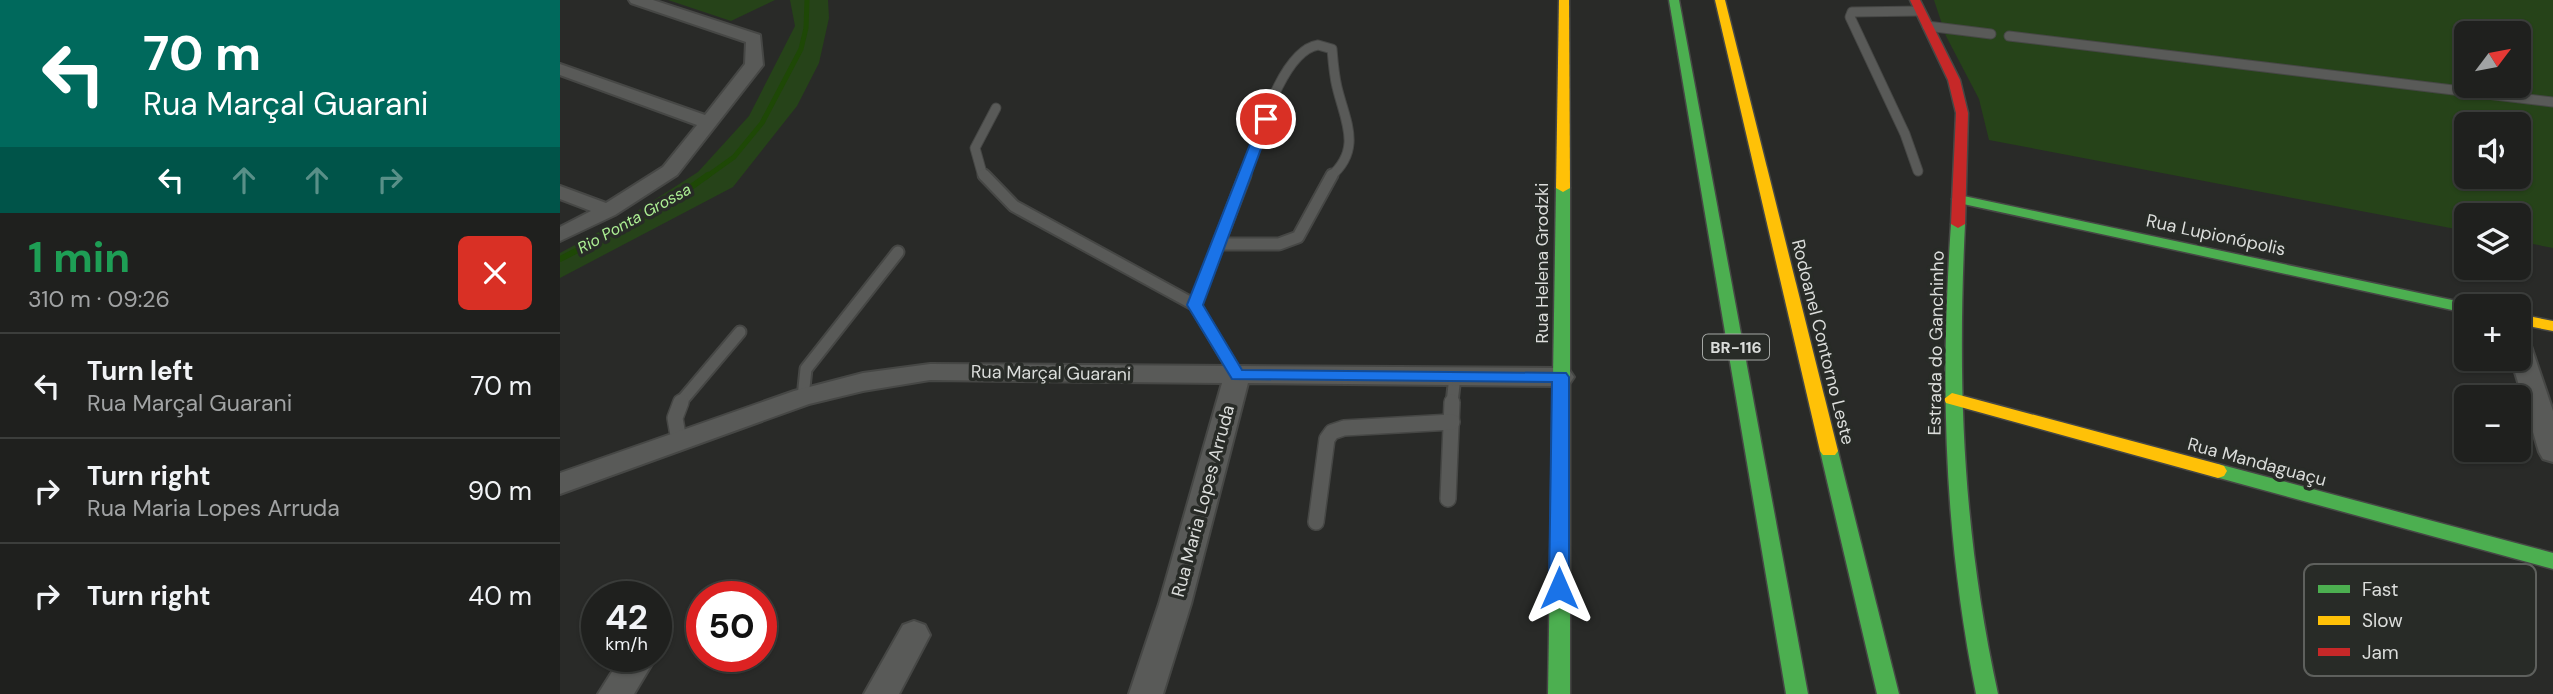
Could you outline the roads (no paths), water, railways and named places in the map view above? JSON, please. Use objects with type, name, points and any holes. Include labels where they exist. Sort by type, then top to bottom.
[{"type":"main road","name":"Rua Helena Grodzki","points":[[1559,694],[1563,0]]},
{"type":"main road","name":"BR-116","points":[[1674,0],[1797,694]]},
{"type":"main road","name":"Rodoanel Contorno Leste","points":[[1720,0],[1888,694]]},
{"type":"main road","name":"Estrada do Ganchinho","points":[[1918,6],[1959,96],[1962,134],[1951,326],[1952,399],[1964,575],[1987,694]]},
{"type":"main road","name":"Rua Lupionópolis","points":[[1959,199],[2454,305]]},
{"type":"main road","points":[[2531,322],[2553,326]]},
{"type":"main road","name":"Rua Mandaguaçu","points":[[1952,399],[2553,561]]},
{"type":"street","points":[[560,236],[608,211],[670,171],[754,65],[754,39],[637,0]]},
{"type":"street","points":[[560,69],[709,123]]},
{"type":"street","points":[[560,192],[608,211]]},
{"type":"street","points":[[2527,371],[2553,452]]},
{"type":"street","name":"Rua Marçal Guarani","points":[[560,484],[803,397],[863,382],[930,372],[1560,377]]},
{"type":"street","name":"Rua Maria Lopes Arruda","points":[[1146,694],[1175,604],[1237,375]]},
{"type":"street","points":[[881,694],[914,635]]},
{"type":"street","points":[[615,694],[630,672]]},
{"type":"lane","points":[[1918,6],[1863,10],[1852,12],[1850,17],[1905,134],[1918,171]]},
{"type":"lane","points":[[1927,26],[1991,34]]},
{"type":"lane","points":[[2010,36],[2553,102]]},
{"type":"lane","points":[[1195,305],[1285,69],[1297,51],[1306,47],[1317,45],[1332,49],[1336,85],[1349,129],[1350,146],[1340,168],[1329,178],[1298,237],[1279,244],[1219,244]]},
{"type":"lane","points":[[996,108],[975,148],[982,173],[1014,206],[1195,305],[1237,375]]},
{"type":"lane","points":[[803,397],[806,369],[898,252]]},
{"type":"lane","points":[[679,441],[675,418],[679,404],[740,332]]},
{"type":"lane","points":[[1448,499],[1455,376]]},
{"type":"lane","points":[[1316,522],[1327,439],[1332,432],[1344,428],[1452,422]]},
{"type":"waterway","name":"Rio Ponta Grossa","points":[[706,177],[734,157],[762,123],[801,49],[806,28],[807,0]]},
{"type":"waterway","name":"Rio Ponta Grossa","points":[[560,259],[666,205],[708,175]]}]
